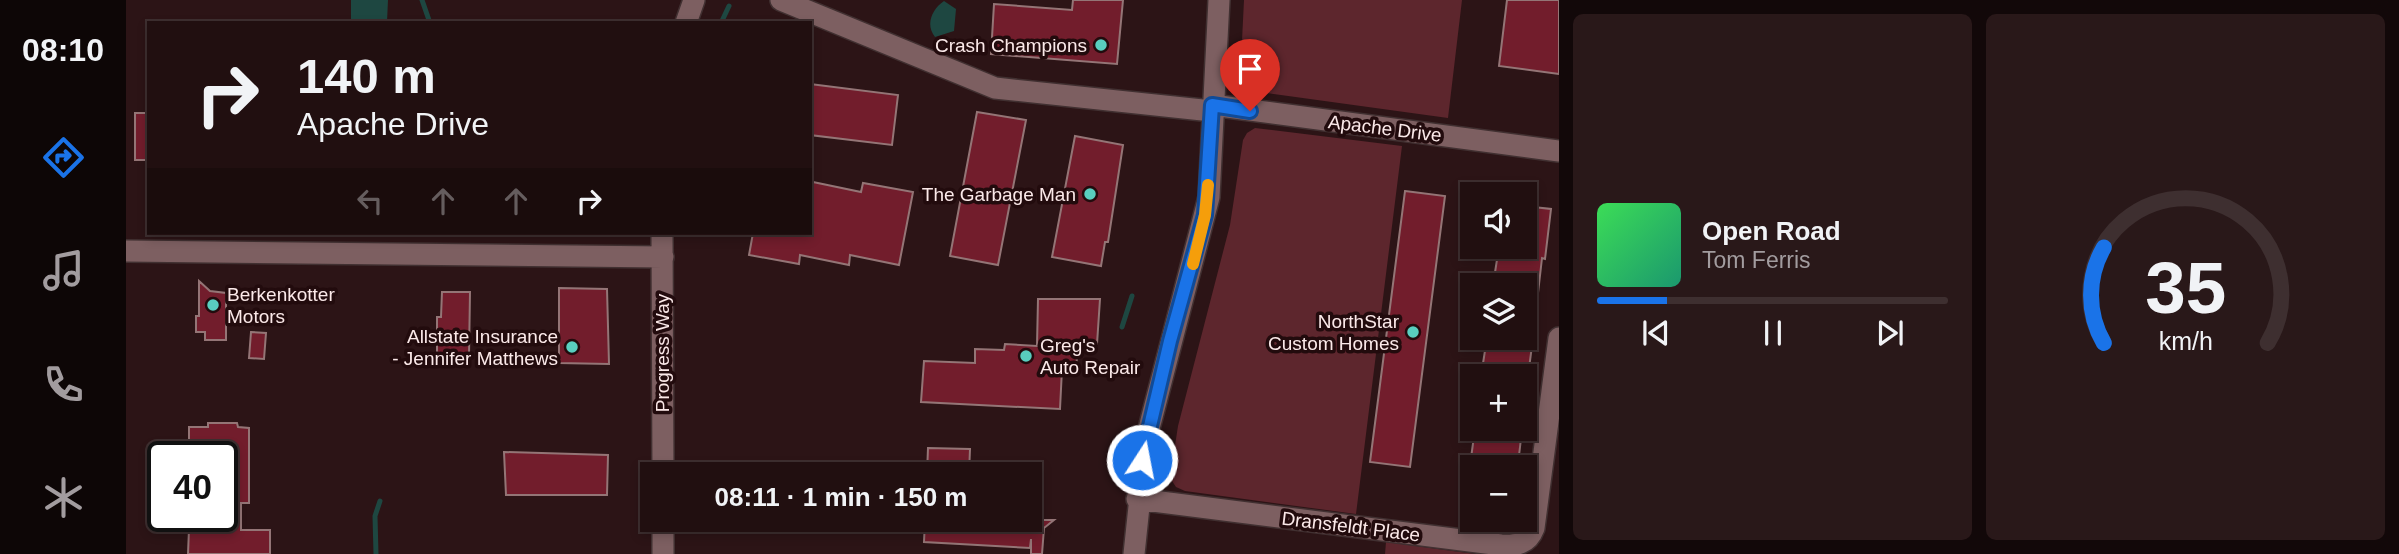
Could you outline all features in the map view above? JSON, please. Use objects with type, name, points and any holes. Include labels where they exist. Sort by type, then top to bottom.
[{"type":"street","points":[[687,21],[694,0]]},
{"type":"street","name":"Apache Drive","points":[[781,0],[995,88],[1212,108],[1559,151]]},
{"type":"street","points":[[1134,554],[1137,499],[1146,440],[1205,215],[1219,0]]},
{"type":"street","name":"Progress Way","points":[[662,235],[663,462]]},
{"type":"street","points":[[126,251],[663,257]]},
{"type":"street","name":"Dransfeldt Place","points":[[1137,499],[1501,545],[1520,543],[1531,536],[1535,523],[1559,338]]},
{"type":"street","points":[[663,532],[663,554]]},
{"type":"shaded area","points":[[1244,0],[1462,0],[1448,118],[1244,90],[1238,81],[1236,63],[1241,61]]},
{"type":"shaded area","points":[[1255,128],[1402,146],[1356,514],[1185,491],[1176,487],[1170,478],[1178,426],[1230,225],[1243,140],[1247,133]]},
{"type":"shaded area","points":[[1386,542],[1475,554],[1385,554]]},
{"type":"water","points":[[351,0],[388,0],[387,21],[351,21]]},
{"type":"water","points":[[944,1],[956,9],[954,31],[935,37],[930,27],[931,18],[936,8]]},
{"type":"building","points":[[1073,0],[1123,0],[1117,64],[991,54],[994,4],[1072,10]]},
{"type":"building","points":[[1507,0],[1559,0],[1559,74],[1499,66]]},
{"type":"building","points":[[812,84],[898,95],[892,145],[812,135]]},
{"type":"building","points":[[977,112],[1026,120],[998,265],[950,256]]},
{"type":"building","points":[[135,113],[147,113],[147,160],[135,160]]},
{"type":"building","name":"The Garbage Man","points":[[1075,136],[1123,145],[1108,242],[1105,242],[1101,266],[1052,257]]},
{"type":"building","points":[[813,182],[861,192],[863,183],[913,192],[899,265],[850,255],[849,265],[800,255],[799,264],[749,255],[753,235],[812,235]]},
{"type":"building","points":[[1405,191],[1445,196],[1410,467],[1370,462]]},
{"type":"building","points":[[1537,207],[1551,209],[1537,302],[1537,273],[1495,273],[1497,259],[1537,259]]},
{"type":"building","name":"Berkenkotter Motors","points":[[199,281],[210,291],[226,293],[226,340],[205,340],[205,332],[196,332]]},
{"type":"building","points":[[559,288],[607,289],[609,364],[559,363]]},
{"type":"building","points":[[442,292],[470,292],[469,356],[437,356],[437,317],[441,317]]},
{"type":"building","name":"Greg's Auto Repair","points":[[1038,299],[1100,299],[1097,344],[1078,344],[1076,369],[1062,369],[1060,409],[921,402],[924,361],[975,363],[975,349],[1004,350],[1005,344],[1037,346]]},
{"type":"building","points":[[251,332],[266,333],[264,359],[249,358]]},
{"type":"building","points":[[1485,350],[1531,350],[1530,364],[1483,364]]},
{"type":"building","points":[[208,423],[237,423],[238,427],[249,428],[249,503],[241,503],[241,530],[270,530],[270,554],[188,554],[189,532],[238,532],[238,441],[189,441],[189,427],[208,427]]},
{"type":"building","points":[[1473,441],[1521,441],[1519,455],[1471,455]]},
{"type":"building","points":[[928,448],[970,449],[969,462],[927,462]]},
{"type":"building","points":[[504,452],[608,455],[607,495],[506,495]]},
{"type":"building","points":[[1042,519],[1054,520],[1044,528],[1042,554],[1031,554],[1031,539],[1030,548],[924,542],[924,532],[1042,532]]},
{"type":"waterway","points":[[422,0],[429,21]]},
{"type":"waterway","points":[[722,21],[729,6]]},
{"type":"waterway","points":[[1122,327],[1132,296]]},
{"type":"waterway","points":[[376,554],[375,516],[380,501]]},
{"type":"slow traffic","points":[[1193,264],[1209,197],[1208,185]]},
{"type":"place","name":"Crash Champions","points":[[1101,45]]},
{"type":"place","name":"The Garbage Man","points":[[1090,194]]},
{"type":"place","name":"Berkenkotter Motors","points":[[213,305]]},
{"type":"place","name":"NorthStar Custom Homes","points":[[1413,332]]},
{"type":"place","name":"Allstate Insurance - Jennifer Matthews","points":[[572,347]]},
{"type":"place","name":"Greg's Auto Repair","points":[[1026,356]]},
{"type":"route","points":[[1142,460],[1185,282],[1209,197],[1212,105],[1250,111]]}]
